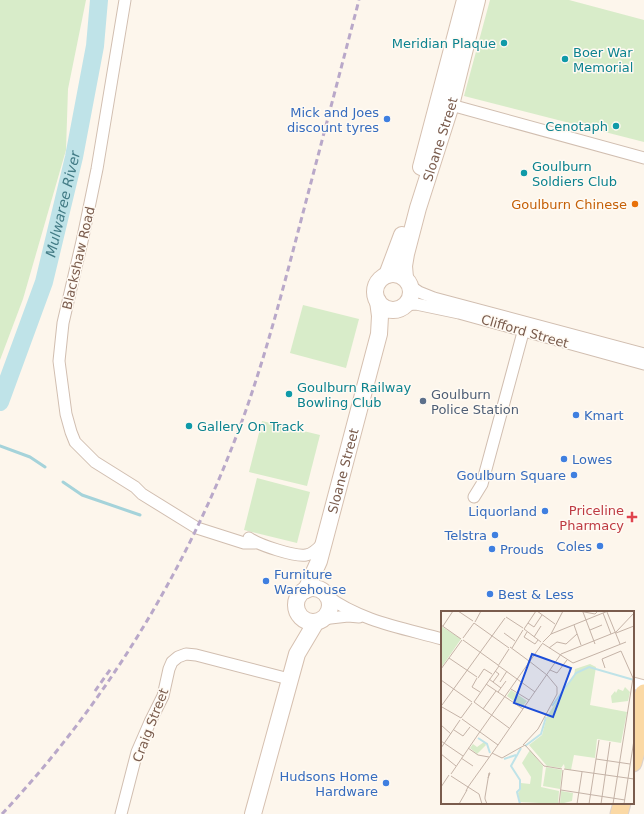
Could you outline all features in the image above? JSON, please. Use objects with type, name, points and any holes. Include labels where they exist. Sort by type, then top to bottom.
[{"type":"main road","points":[[634,725],[641,695]]},
{"type":"main road","points":[[634,759],[644,722]]},
{"type":"main road","points":[[609,814],[612,804]]},
{"type":"main road","points":[[619,814],[622,804]]},
{"type":"street","name":"Blackshaw Road","points":[[125,0],[87,221],[63,323],[59,361],[66,414],[71,432],[75,442],[95,462],[135,487],[146,490],[194,520],[248,537],[255,543],[295,555],[308,562],[311,568],[312,576]]},
{"type":"street","name":"Sloane Street","points":[[408,282],[404,266],[408,247],[418,208],[451,105],[477,0]]},
{"type":"street","name":"Sloane Street","points":[[387,275],[400,241],[465,4]]},
{"type":"street","points":[[420,168],[430,151],[438,118],[446,107],[451,105],[644,158]]},
{"type":"street","points":[[395,274],[408,282],[410,297],[400,307],[385,307],[378,301],[376,295],[378,283],[387,275],[395,274]]},
{"type":"street","name":"Clifford Street","points":[[408,282],[419,292],[434,298],[644,364]]},
{"type":"street","name":"Sloane Street","points":[[319,620],[329,611],[329,601],[312,576],[324,542],[379,334],[380,316],[378,301]]},
{"type":"street","name":"Clifford Street","points":[[400,307],[416,304],[644,354]]},
{"type":"street","name":"Sloane Street","points":[[379,334],[400,307]]},
{"type":"street","points":[[474,496],[482,484],[524,327]]},
{"type":"street","name":"Blackshaw Road","points":[[295,555],[307,555],[315,551],[324,542]]},
{"type":"street","points":[[312,576],[314,588],[340,605],[366,618]]},
{"type":"street","points":[[312,576],[296,600],[296,610],[306,621],[348,616],[366,618],[441,639]]},
{"type":"street","points":[[253,814],[297,654],[299,614]]},
{"type":"street","points":[[297,654],[319,620]]},
{"type":"street","name":"Craig Street","points":[[120,814],[142,738],[163,696],[172,662],[178,657],[186,654],[196,655],[289,679]]},
{"type":"street","points":[[634,684],[641,695]]},
{"type":"green space","points":[[0,0],[86,0],[68,89],[66,150],[23,299],[0,360]]},
{"type":"green space","points":[[490,0],[569,0],[644,20],[644,142],[464,96]]},
{"type":"green space","points":[[303,305],[359,319],[346,368],[290,353]]},
{"type":"green space","points":[[262,421],[320,435],[307,486],[249,472]]},
{"type":"green space","points":[[257,478],[310,492],[297,543],[244,530]]},
{"type":"waterway","name":"Mulwaree River","points":[[0,402],[44,282],[74,157],[95,46],[99,0]]},
{"type":"waterway","points":[[0,446],[30,457],[45,467]]},
{"type":"waterway","points":[[63,482],[82,495],[140,515]]},
{"type":"railway","points":[[2,814],[41,770],[113,675],[145,625],[201,520],[225,465],[261,365],[293,251],[359,0]]},
{"type":"railway","points":[[95,691],[112,667]]},
{"type":"place","name":"Meridian Plaque","points":[[504,43]]},
{"type":"place","name":"Boer War Memorial","points":[[565,59]]},
{"type":"place","name":"Mick and Joes discount tyres","points":[[387,119]]},
{"type":"place","name":"Cenotaph","points":[[616,126]]},
{"type":"place","name":"Goulburn Soldiers Club","points":[[524,173]]},
{"type":"place","name":"Goulburn Chinese","points":[[635,204]]},
{"type":"place","name":"Goulburn Railway Bowling Club","points":[[289,394]]},
{"type":"place","name":"Goulburn Police Station","points":[[423,401]]},
{"type":"place","name":"Kmart","points":[[576,415]]},
{"type":"place","name":"Gallery On Track","points":[[189,426]]},
{"type":"place","name":"Lowes","points":[[564,459]]},
{"type":"place","name":"Goulburn Square","points":[[574,475]]},
{"type":"place","name":"Liquorland","points":[[545,511]]},
{"type":"place","name":"Priceline Pharmacy","points":[[632,517]]},
{"type":"place","name":"Telstra","points":[[495,535]]},
{"type":"place","name":"Coles","points":[[600,546]]},
{"type":"place","name":"Prouds","points":[[492,549]]},
{"type":"place","name":"Furniture Warehouse","points":[[266,581]]},
{"type":"place","name":"Best & Less","points":[[490,594]]},
{"type":"place","name":"Hudsons Home Hardware","points":[[386,783]]}]
